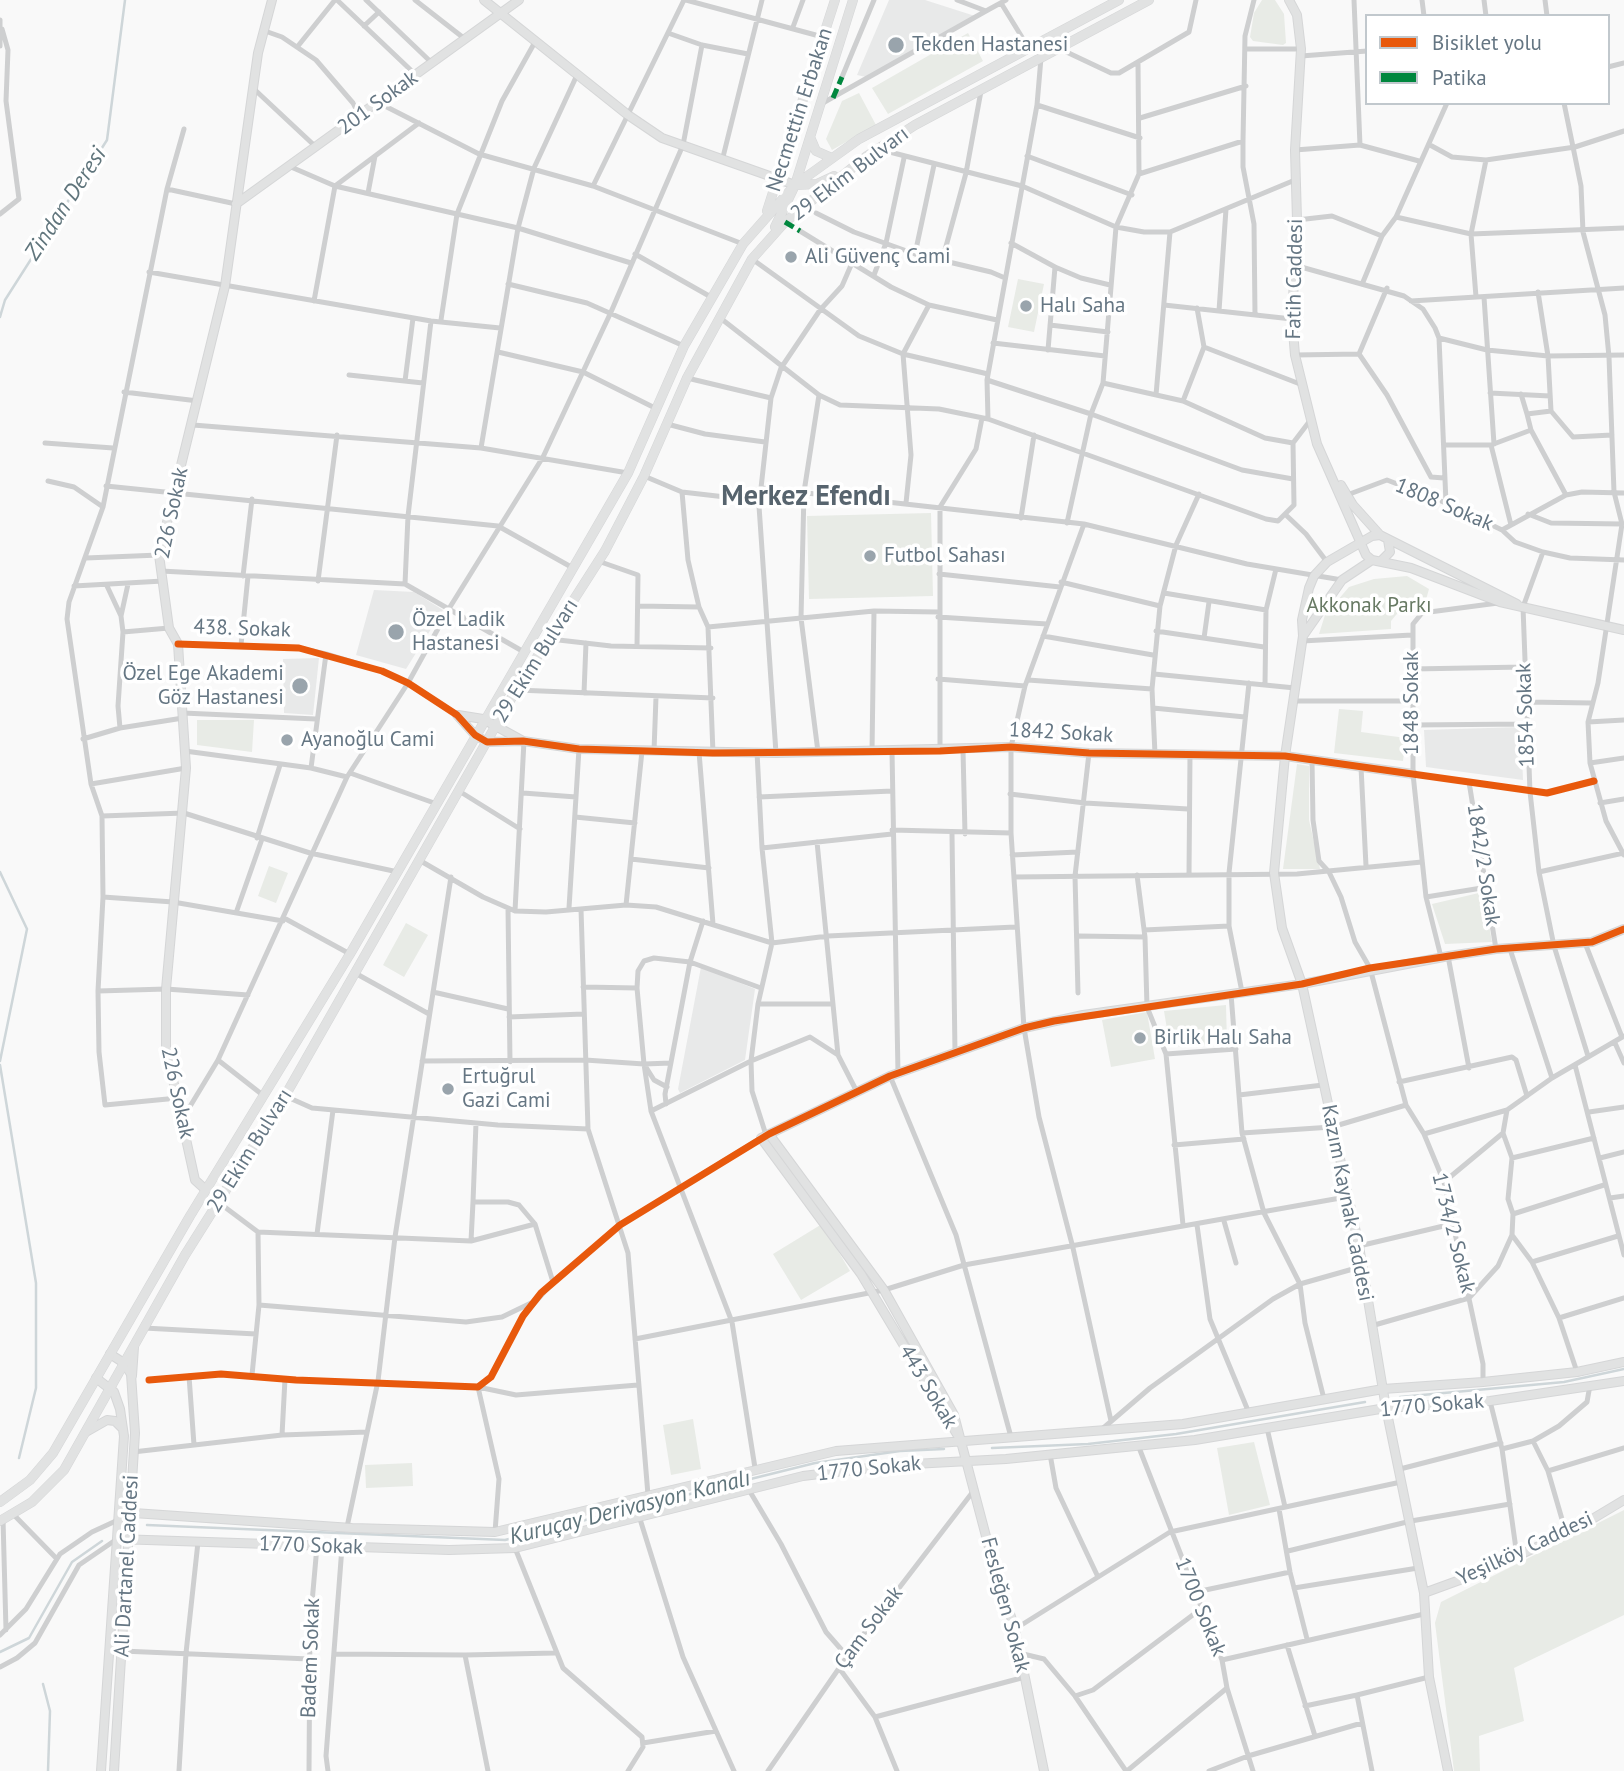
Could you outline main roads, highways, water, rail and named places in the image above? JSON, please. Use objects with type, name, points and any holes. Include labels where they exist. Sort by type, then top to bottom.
[{"type":"main road","name":"226 Sokak","points":[[206,1190],[195,1180],[166,1048],[166,989],[186,768],[178,644],[169,628],[159,555],[225,286],[258,53],[272,0]]},
{"type":"main road","points":[[484,0],[628,115],[662,138],[723,157],[795,185],[821,182],[852,167]]},
{"type":"main road","name":"201 Sokak","points":[[236,204],[291,167],[519,0]]},
{"type":"main road","name":"Necmettin Erbakan","points":[[764,219],[835,0]]},
{"type":"main road","name":"Necmettin Erbakan","points":[[795,185],[853,0]]},
{"type":"main road","name":"29 Ekim Bulvarı","points":[[2,1520],[56,1479],[84,1434],[218,1202],[285,1096],[516,690],[598,561],[644,476],[687,378],[752,260],[785,222],[878,149],[915,125],[1149,0]]},
{"type":"main road","name":"Fatih Caddesi","points":[[1289,0],[1297,15],[1301,53],[1295,150],[1297,220],[1292,319],[1295,355],[1300,384],[1317,444],[1365,542],[1366,555],[1376,560]]},
{"type":"main road","points":[[1297,0],[1297,15]]},
{"type":"main road","name":"29 Ekim Bulvarı","points":[[0,1502],[24,1485],[53,1453],[206,1190],[350,954],[483,719],[574,569],[628,473],[684,346],[743,244],[795,185],[832,158],[881,126],[1114,1]]},
{"type":"main road","points":[[810,137],[816,151],[832,158]]},
{"type":"main road","points":[[761,249],[795,185]]},
{"type":"main road","points":[[1303,639],[1342,580],[1390,552],[1384,538],[1347,495],[1317,444]]},
{"type":"main road","points":[[1345,550],[1355,526]]},
{"type":"main road","points":[[1345,550],[1384,538],[1502,599]]},
{"type":"main road","name":"Kazım Kaynak Caddesi","points":[[1345,550],[1327,562],[1314,576],[1305,601],[1303,639],[1285,756],[1274,873],[1282,928],[1302,984],[1346,1197],[1359,1246],[1360,1267],[1382,1388],[1424,1593],[1429,1677],[1448,1771]]},
{"type":"main road","points":[[1376,560],[1411,568],[1521,607],[1624,629]]},
{"type":"main road","points":[[457,715],[483,719],[523,741],[488,742],[475,735],[457,715]]},
{"type":"main road","name":"1842 Sokak","points":[[523,741],[579,749],[713,753],[940,751],[1010,747],[1089,753],[1285,756],[1413,774]]},
{"type":"main road","points":[[765,1136],[894,1075],[1024,1028],[1302,984],[1370,968],[1445,956],[1496,949],[1585,943],[1623,932]]},
{"type":"main road","name":"443 Sokak","points":[[765,1136],[884,1290],[946,1397],[961,1441]]},
{"type":"main road","name":"443 Sokak","points":[[765,1136],[873,1292],[961,1441]]},
{"type":"main road","points":[[132,1379],[135,1344]]},
{"type":"main road","points":[[110,1354],[124,1363]]},
{"type":"main road","name":"1770 Sokak","points":[[118,1516],[130,1514],[347,1527],[495,1532],[515,1530],[755,1468],[836,1451],[1183,1424],[1382,1388],[1483,1382],[1577,1372],[1624,1362]]},
{"type":"main road","name":"Ali Dartanel Caddesi","points":[[114,1771],[133,1452],[132,1379],[124,1363]]},
{"type":"main road","points":[[96,1378],[110,1386]]},
{"type":"main road","name":"1770 Sokak","points":[[117,1539],[449,1550],[515,1548],[816,1475],[895,1465],[1138,1445],[1386,1408],[1490,1401],[1624,1381]]},
{"type":"main road","name":"Ali Dartanel Caddesi","points":[[101,1771],[123,1430],[120,1409],[110,1386]]},
{"type":"main road","points":[[84,1434],[107,1420],[115,1421],[123,1430]]},
{"type":"main road","name":"Fesleğen Sokak","points":[[961,1441],[992,1559],[1015,1629],[1044,1771]]},
{"type":"main road","name":"Yeşilköy Caddesi","points":[[1424,1593],[1517,1556],[1566,1533],[1624,1500]]},
{"type":"waterway","name":"Zindan Deresi","points":[[0,317],[5,300],[107,140],[125,0]]},
{"type":"waterway","name":"Zindan Deresi","points":[[0,872],[27,929],[0,1061]]},
{"type":"waterway","name":"Zindan Deresi","points":[[0,1065],[36,1283],[36,1388],[19,1458]]},
{"type":"waterway","name":"Kuruçay Derivasyon Kanalı","points":[[1400,1397],[1564,1382],[1624,1369]]},
{"type":"waterway","name":"Kuruçay Derivasyon Kanalı","points":[[992,1448],[1088,1444],[1176,1434],[1365,1402]]},
{"type":"waterway","name":"Kuruçay Derivasyon Kanalı","points":[[147,1525],[505,1540],[815,1463],[900,1451],[944,1449]]},
{"type":"waterway","name":"Kuruçay Derivasyon Kanalı","points":[[0,1652],[29,1638],[72,1562],[102,1541]]},
{"type":"waterway","name":"Zindan Deresi","points":[[43,1684],[50,1711],[48,1771]]},
{"type":"place","name":"Tekden Hastanesi","points":[[896,45]]},
{"type":"place","name":"Ali Güvenç Cami","points":[[791,257]]},
{"type":"place","name":"Halı Saha","points":[[1026,306]]},
{"type":"place","name":"Futbol Sahası","points":[[870,556]]},
{"type":"place","name":"Özel Ladik Hastanesi","points":[[396,632]]},
{"type":"place","name":"Özel Ege Akademi Göz Hastanesi","points":[[300,686]]},
{"type":"place","name":"Ayanoğlu Cami","points":[[287,740]]},
{"type":"place","name":"Birlik Halı Saha","points":[[1140,1038]]},
{"type":"place","name":"Ertuğrul Gazi Cami","points":[[448,1089]]},
{"type":"district","name":"Merkez Efendı","points":[[806,497]]},
{"type":"park label","name":"Akkonak Parkı","points":[[1369,606]]}]
